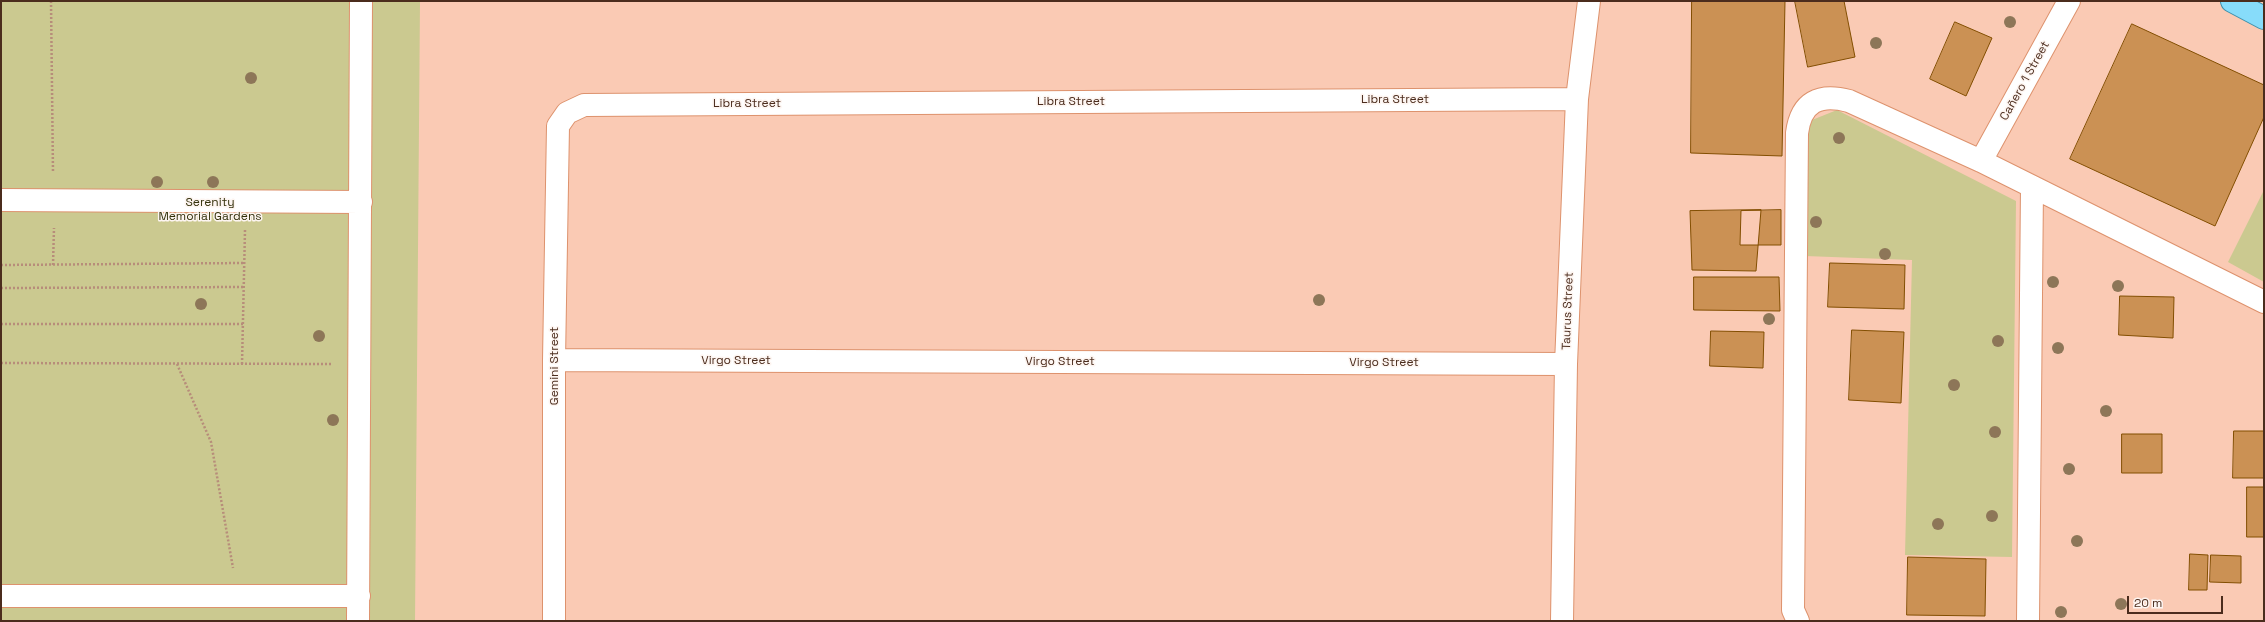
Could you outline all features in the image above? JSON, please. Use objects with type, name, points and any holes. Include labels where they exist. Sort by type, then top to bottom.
[{"type":"main road","points":[[2232,1],[2264,18]]},
{"type":"street","points":[[358,621],[361,1]]},
{"type":"street","name":"Taurus Street","points":[[1562,621],[1566,364],[1576,99],[1586,36],[1589,1]]},
{"type":"street","name":"Cañero 1 Street","points":[[1981,161],[2069,1]]},
{"type":"street","points":[[1798,621],[1793,610],[1797,133],[1799,119],[1807,106],[1820,99],[1835,98],[1849,101],[1981,161],[2264,302]]},
{"type":"street","name":"Libra Street","points":[[567,113],[584,105],[1576,99]]},
{"type":"street","name":"Gemini Street","points":[[554,621],[554,360],[558,126],[567,113]]},
{"type":"street","points":[[2028,621],[2032,187]]},
{"type":"street","points":[[1,200],[361,202]]},
{"type":"street","name":"Virgo Street","points":[[554,360],[1566,364]]},
{"type":"street","points":[[1,596],[359,596]]},
{"type":"path","points":[[51,1],[54,200],[53,265]]},
{"type":"path","points":[[242,364],[246,201]]},
{"type":"path","points":[[1,264],[53,265],[244,263]]},
{"type":"path","points":[[1,288],[244,287]]},
{"type":"path","points":[[1,324],[243,324]]},
{"type":"path","points":[[1,363],[360,364]]},
{"type":"path","points":[[177,364],[211,442],[237,596]]},
{"type":"green space","name":"Serenity Memorial Gardens","points":[[1,1],[420,1],[415,621],[1,621]]},
{"type":"green space","points":[[1837,110],[2016,201],[2012,557],[1905,555],[1912,260],[1805,256],[1807,122]]},
{"type":"green space","points":[[2264,190],[2264,282],[2228,262]]},
{"type":"building","points":[[1692,1],[1785,1],[1782,156],[1691,153]]},
{"type":"building","points":[[1795,1],[1844,1],[1855,57],[1808,67]]},
{"type":"building","points":[[1955,22],[1992,38],[1966,96],[1930,79]]},
{"type":"building","points":[[2132,24],[2264,85],[2264,117],[2215,226],[2070,159]]},
{"type":"building","points":[[1761,210],[1756,271],[1692,270],[1690,211]]},
{"type":"building","points":[[1781,210],[1781,245],[1740,245],[1741,211]]},
{"type":"building","points":[[1830,263],[1905,265],[1904,309],[1828,307]]},
{"type":"building","points":[[1694,277],[1779,277],[1780,311],[1694,310]]},
{"type":"building","points":[[2120,296],[2174,297],[2173,338],[2119,335]]},
{"type":"building","points":[[1852,330],[1904,332],[1901,403],[1849,400]]},
{"type":"building","points":[[1711,331],[1764,332],[1763,368],[1710,366]]},
{"type":"building","points":[[2234,431],[2264,431],[2264,478],[2233,478]]},
{"type":"building","points":[[2122,434],[2162,434],[2162,473],[2122,473]]},
{"type":"building","points":[[2247,487],[2264,487],[2264,537],[2247,537]]},
{"type":"building","points":[[2190,554],[2208,555],[2207,590],[2189,590]]},
{"type":"building","points":[[2211,555],[2241,556],[2241,583],[2210,582]]},
{"type":"building","points":[[1908,557],[1986,559],[1985,616],[1907,615]]}]
